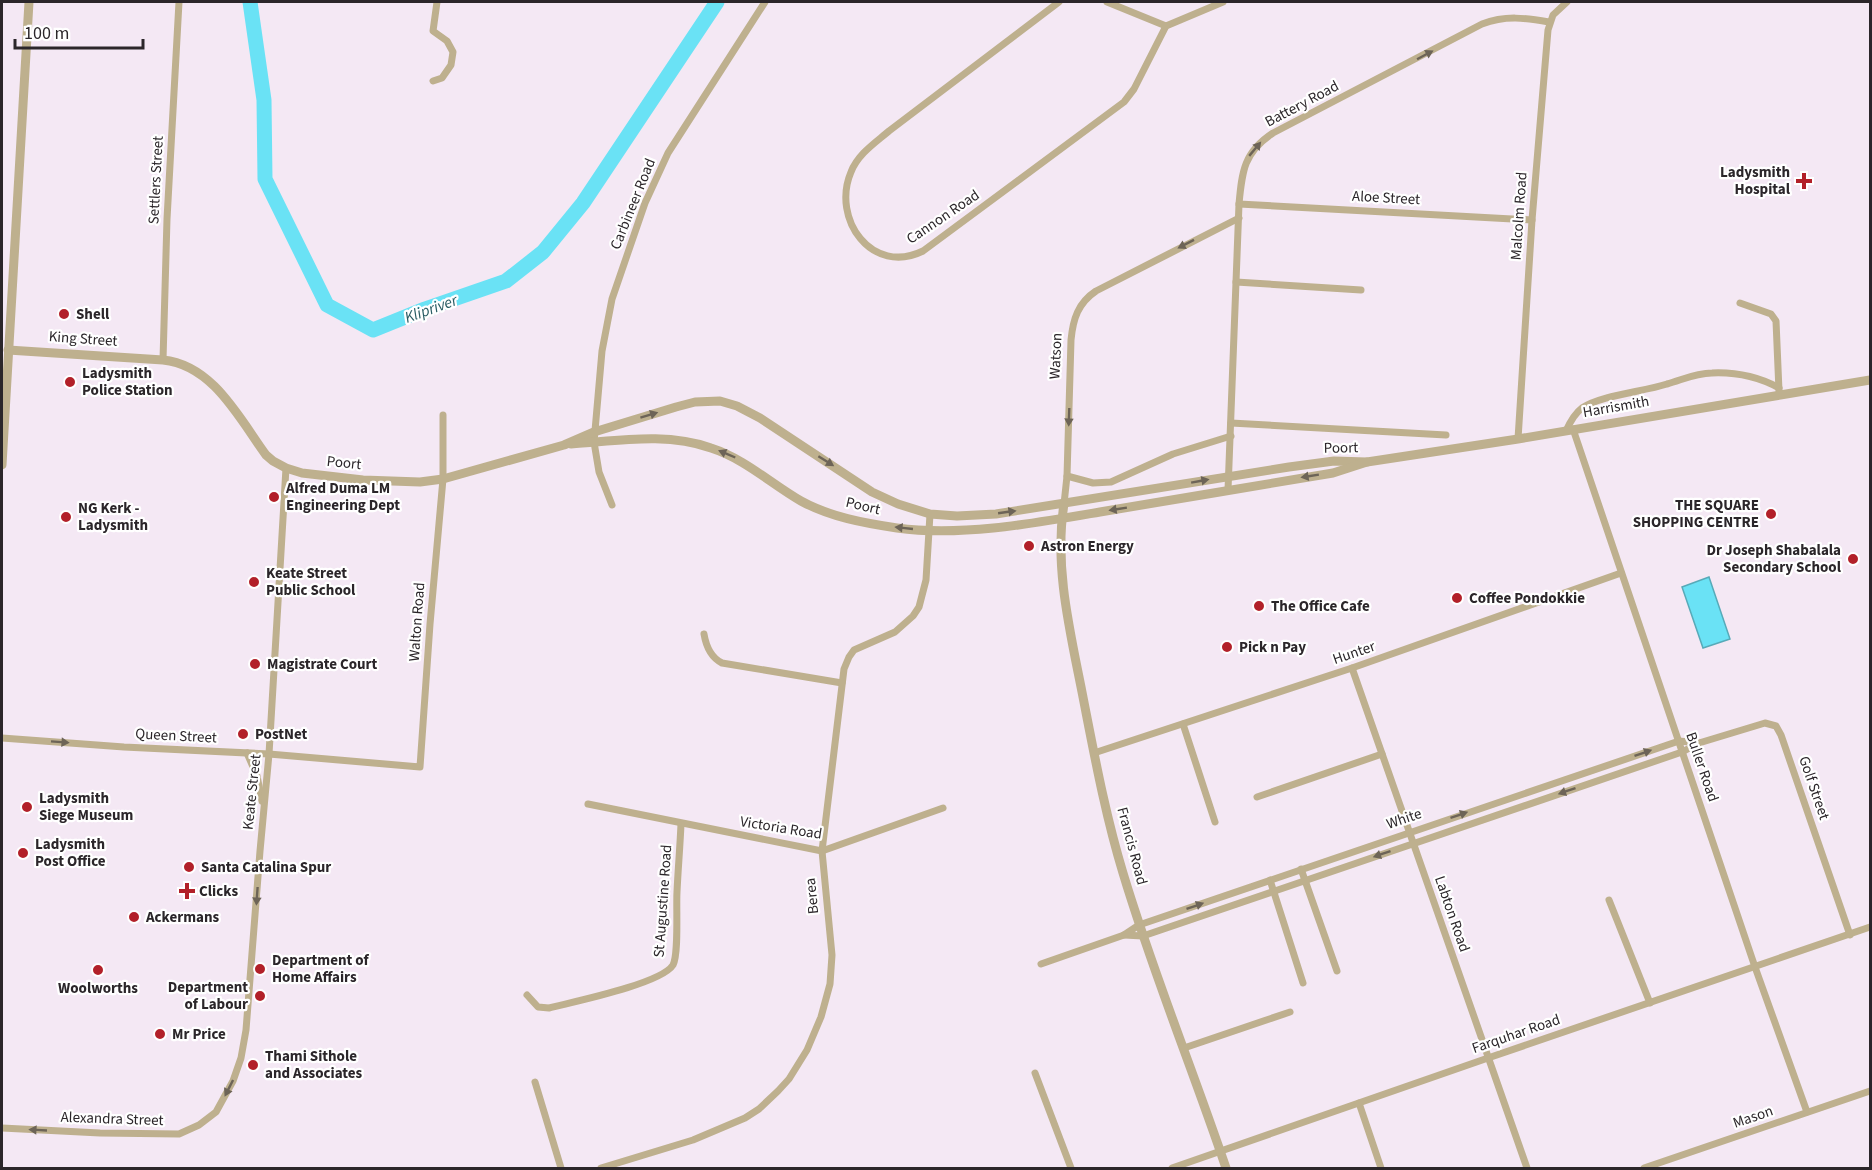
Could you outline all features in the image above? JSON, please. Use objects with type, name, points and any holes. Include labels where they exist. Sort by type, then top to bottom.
[{"type":"street","points":[[2,465],[5,350],[29,2]]},
{"type":"street","name":"Settlers Street","points":[[163,360],[167,219],[179,2]]},
{"type":"street","points":[[433,81],[442,78],[450,64],[453,52],[447,41],[433,31],[437,2]]},
{"type":"street","name":"Carbineer Road","points":[[612,505],[599,472],[594,437],[607,317],[645,203],[673,145],[765,2]]},
{"type":"street","name":"Cannon Road","points":[[1059,2],[889,131],[855,163],[849,178],[848,212],[854,229],[869,248],[880,254],[898,258],[923,251],[1119,106],[1134,89],[1166,26]]},
{"type":"street","points":[[1107,2],[1166,26],[1223,2]]},
{"type":"street","points":[[1549,22],[1567,2]]},
{"type":"street","name":"Battery Road","points":[[1228,490],[1239,204],[1245,164],[1253,150],[1273,134],[1493,20],[1521,17],[1549,22]]},
{"type":"street","name":"Malcolm Road","points":[[1518,440],[1532,220],[1549,22]]},
{"type":"street","name":"Aloe Street","points":[[1239,204],[1532,220]]},
{"type":"street","name":"Watson","points":[[1062,519],[1067,476],[1071,340],[1074,320],[1083,301],[1105,286],[1239,218]]},
{"type":"street","points":[[1236,282],[1361,290]]},
{"type":"street","points":[[1740,303],[1771,314],[1776,321],[1779,391]]},
{"type":"street","name":"King Street","points":[[5,350],[163,360]]},
{"type":"street","name":"Poort","points":[[163,360],[187,366],[208,380],[224,397],[266,455],[273,461],[302,473],[363,480],[411,482],[443,479],[594,437],[695,402],[720,401],[760,418],[879,495],[904,507],[930,514],[957,516],[993,514],[1334,461],[1367,462]]},
{"type":"street","points":[[1570,430],[1577,412],[1588,405],[1666,385],[1702,373],[1757,377],[1779,391]]},
{"type":"street","name":"Harrismith","points":[[1367,462],[1518,440],[1779,391],[1870,380]]},
{"type":"street","name":"Walton Road","points":[[420,767],[443,479],[443,415]]},
{"type":"street","points":[[1231,423],[1446,435]]},
{"type":"street","name":"Buller Road","points":[[1570,430],[1807,1112]]},
{"type":"street","points":[[1067,476],[1093,483],[1111,482],[1173,454],[1231,436]]},
{"type":"street","name":"Poort","points":[[594,437],[649,438],[698,444],[743,462],[783,490],[816,508],[863,522],[928,531],[963,530],[1062,519],[1333,473],[1367,462]]},
{"type":"street","name":"Keate Street","points":[[216,1112],[233,1081],[241,1058],[246,1030],[269,754],[286,468]]},
{"type":"street","name":"Berea","points":[[602,1168],[693,1140],[732,1124],[759,1109],[789,1079],[807,1050],[827,999],[830,984],[832,955],[822,851],[846,662],[854,650],[895,632],[913,616],[919,606],[926,580],[930,514]]},
{"type":"street","name":"Francis Road","points":[[1062,519],[1060,550],[1074,651],[1094,753],[1118,856],[1139,925],[1226,1168]]},
{"type":"street","name":"Hunter","points":[[1094,753],[1352,668],[1621,573]]},
{"type":"street","points":[[704,634],[710,653],[722,663],[842,683]]},
{"type":"street","name":"Labton Road","points":[[1352,668],[1527,1168]]},
{"type":"street","name":"Golf Street","points":[[1682,752],[1699,743],[1761,723],[1768,723],[1777,728],[1850,935]]},
{"type":"street","points":[[1183,724],[1215,822]]},
{"type":"street","name":"Queen Street","points":[[2,738],[269,754],[420,767]]},
{"type":"street","name":"Golf Street","points":[[1678,741],[1699,743]]},
{"type":"street","name":"White","points":[[1124,935],[1139,925],[1678,741]]},
{"type":"street","name":"White","points":[[1143,936],[1682,752]]},
{"type":"street","points":[[247,753],[257,776],[263,813]]},
{"type":"street","points":[[1257,797],[1382,754]]},
{"type":"street","points":[[1541,788],[1545,799]]},
{"type":"street","name":"Victoria Road","points":[[588,804],[822,851],[943,808]]},
{"type":"street","name":"St Augustine Road","points":[[527,995],[538,1007],[549,1008],[638,984],[671,968],[675,953],[681,824]]},
{"type":"street","points":[[1301,869],[1337,971]]},
{"type":"street","points":[[1270,880],[1303,983]]},
{"type":"street","points":[[1609,900],[1650,1003]]},
{"type":"street","name":"Farquhar Road","points":[[1172,1168],[1870,927]]},
{"type":"street","points":[[1041,964],[1124,935],[1143,936]]},
{"type":"street","points":[[1184,1048],[1290,1012]]},
{"type":"street","points":[[1035,1073],[1071,1168]]},
{"type":"street","points":[[536,1082],[561,1168]]},
{"type":"street","name":"Mason","points":[[1644,1168],[1870,1091]]},
{"type":"street","points":[[1359,1102],[1381,1168]]},
{"type":"street","name":"Alexandra Street","points":[[2,1128],[100,1134],[178,1134],[198,1125],[216,1112]]},
{"type":"water","points":[[1709,577],[1730,639],[1703,648],[1682,587]]},
{"type":"waterway","name":"Klipriver","points":[[250,2],[264,100],[265,179],[327,305],[373,330],[506,281],[543,252],[583,203],[717,2]]},
{"type":"place","name":"Ladysmith Hospital","points":[[1804,181]]},
{"type":"place","name":"Shell","points":[[64,314]]},
{"type":"place","name":"Ladysmith Police Station","points":[[70,382]]},
{"type":"place","name":"Alfred Duma LM Engineering Dept","points":[[274,497]]},
{"type":"place","name":"THE SQUARE SHOPPING CENTRE","points":[[1771,514]]},
{"type":"place","name":"NG Kerk - Ladysmith","points":[[66,517]]},
{"type":"place","name":"Astron Energy","points":[[1029,546]]},
{"type":"place","name":"Dr Joseph Shabalala Secondary School","points":[[1853,559]]},
{"type":"place","name":"Keate Street Public School","points":[[254,582]]},
{"type":"place","name":"Coffee Pondokkie","points":[[1457,598]]},
{"type":"place","name":"The Office Cafe","points":[[1259,606]]},
{"type":"place","name":"Pick n Pay","points":[[1227,647]]},
{"type":"place","name":"Magistrate Court","points":[[255,664]]},
{"type":"place","name":"PostNet","points":[[243,734]]},
{"type":"place","name":"Ladysmith Siege Museum","points":[[27,807]]},
{"type":"place","name":"Ladysmith Post Office","points":[[23,853]]},
{"type":"place","name":"Santa Catalina Spur","points":[[189,867]]},
{"type":"place","name":"Clicks","points":[[187,891]]},
{"type":"place","name":"Ackermans","points":[[134,917]]},
{"type":"place","name":"Department of Home Affairs","points":[[260,969]]},
{"type":"place","name":"Woolworths","points":[[98,970]]},
{"type":"place","name":"Department of Labour","points":[[260,996]]},
{"type":"place","name":"Mr Price","points":[[160,1034]]},
{"type":"place","name":"Thami Sithole and Associates","points":[[253,1065]]}]
